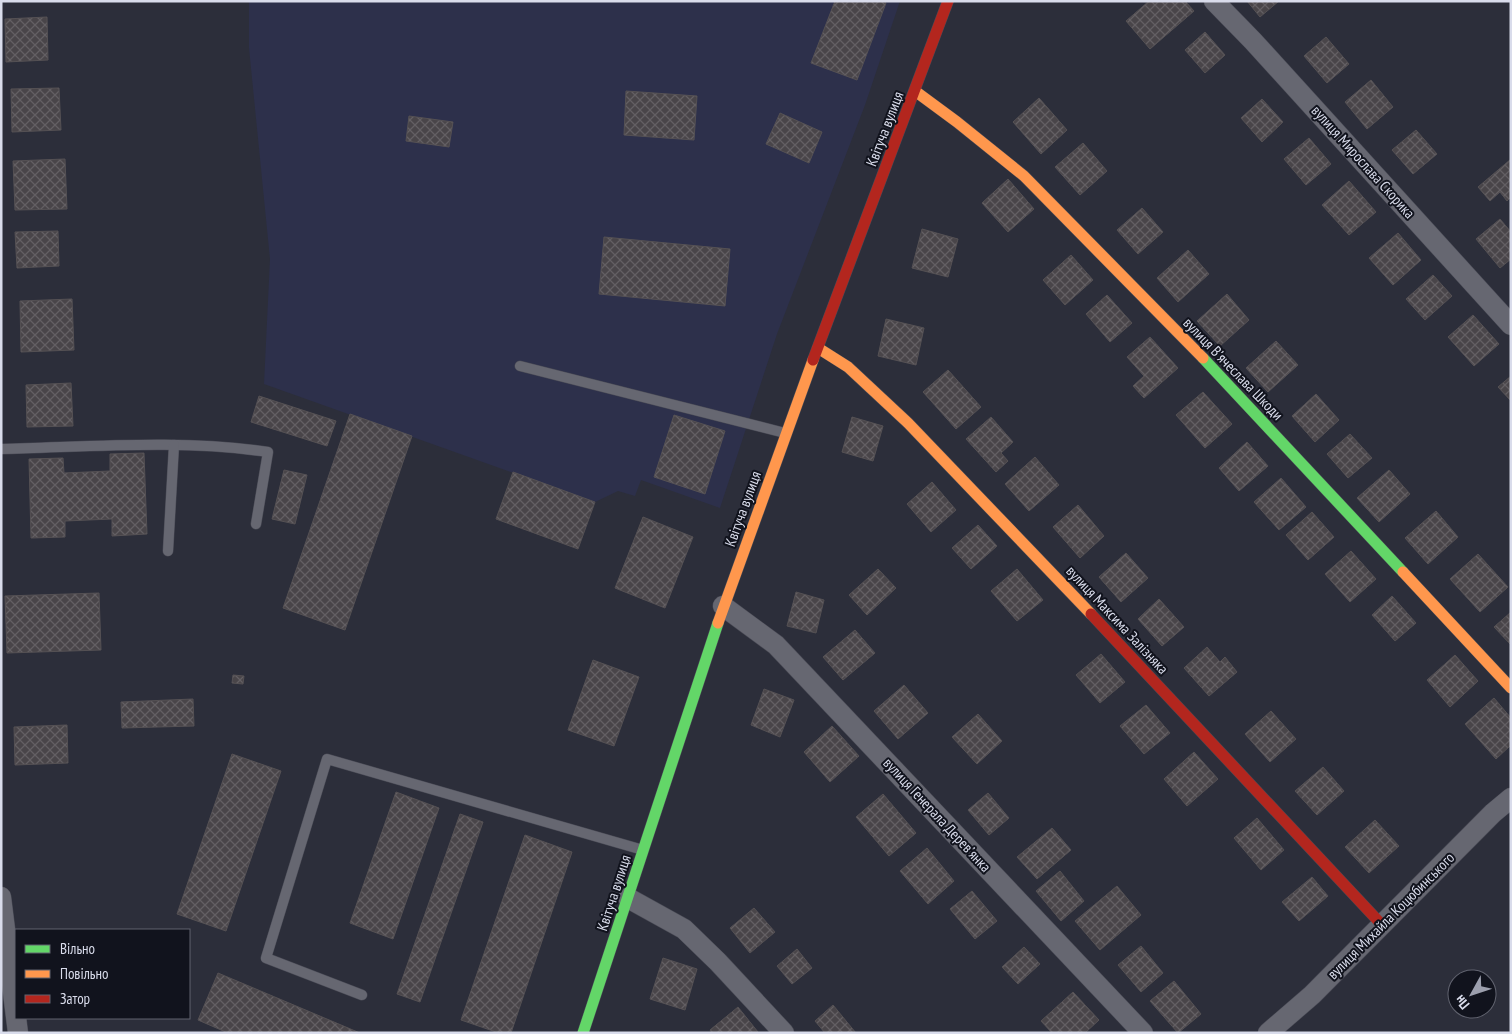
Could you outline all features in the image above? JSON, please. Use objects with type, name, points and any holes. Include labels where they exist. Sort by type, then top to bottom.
[{"type":"street","name":"Квітуча вулиця","points":[[583,1033],[724,606],[786,433],[948,1]]},
{"type":"street","name":"вулиця Мирослава Скорика","points":[[1214,1],[1253,41],[1511,325]]},
{"type":"street","name":"вулиця Вʼячеслава Шкоди","points":[[915,91],[958,122],[1024,176],[1220,375],[1511,688]]},
{"type":"street","name":"вулиця Максима Залізняка","points":[[818,348],[848,367],[908,423],[1031,550],[1382,925]]},
{"type":"street","name":"вулиця Генерала Деревʼянка","points":[[724,606],[776,645],[1143,1033]]},
{"type":"street","name":"вулиця Михайла Коцюбинського","points":[[1268,1033],[1312,995],[1493,813],[1511,798]]},
{"type":"street","points":[[1,898],[15,1009]]},
{"type":"street","points":[[628,898],[684,929],[718,962],[784,1033]]},
{"type":"street","points":[[16,1019],[18,1033]]},
{"type":"lane","points":[[520,366],[786,433]]},
{"type":"lane","points":[[1,450],[174,445],[234,447],[268,452],[256,524]]},
{"type":"lane","points":[[168,551],[174,445]]},
{"type":"lane","points":[[362,995],[266,958],[327,759],[644,850]]},
{"type":"shaded area","points":[[249,1],[900,1],[865,105],[777,334],[720,508],[641,480],[635,496],[618,491],[595,502],[264,384],[270,259],[249,48]]},
{"type":"building","points":[[835,1],[883,1],[886,3],[857,80],[811,63]]},
{"type":"building","points":[[1149,1],[1185,1],[1194,11],[1150,49],[1126,21]]},
{"type":"building","points":[[1247,1],[1279,1],[1260,17]]},
{"type":"building","points":[[47,17],[48,60],[6,62],[5,19]]},
{"type":"building","points":[[1205,32],[1225,55],[1205,73],[1185,50]]},
{"type":"building","points":[[1326,37],[1349,64],[1327,83],[1304,56]]},
{"type":"building","points":[[1371,80],[1393,107],[1367,129],[1345,102]]},
{"type":"building","points":[[59,88],[61,130],[12,132],[11,89]]},
{"type":"building","points":[[626,91],[697,96],[694,140],[624,135]]},
{"type":"building","points":[[1039,98],[1067,130],[1041,154],[1013,122]]},
{"type":"building","points":[[1262,99],[1283,122],[1262,142],[1241,118]]},
{"type":"building","points":[[780,113],[822,132],[809,163],[766,144]]},
{"type":"building","points":[[409,116],[453,122],[449,147],[406,141]]},
{"type":"building","points":[[1416,130],[1437,154],[1413,174],[1392,150]]},
{"type":"building","points":[[1309,138],[1331,164],[1306,185],[1284,159]]},
{"type":"building","points":[[1083,143],[1107,171],[1080,195],[1055,167]]},
{"type":"building","points":[[65,159],[67,209],[15,210],[13,161]]},
{"type":"building","points":[[1511,159],[1511,197],[1507,201],[1500,192],[1490,201],[1478,187]]},
{"type":"building","points":[[1008,179],[1034,209],[1008,232],[982,203]]},
{"type":"building","points":[[1349,181],[1376,212],[1349,235],[1322,205]]},
{"type":"building","points":[[1142,208],[1163,232],[1138,254],[1117,230]]},
{"type":"building","points":[[1500,219],[1511,232],[1511,259],[1500,268],[1476,239]]},
{"type":"building","points":[[922,229],[958,239],[948,277],[912,268]]},
{"type":"building","points":[[58,231],[59,266],[17,268],[15,232]]},
{"type":"building","points":[[1398,233],[1421,260],[1393,285],[1369,258]]},
{"type":"building","points":[[604,237],[730,249],[725,306],[599,294]]},
{"type":"building","points":[[1188,250],[1209,274],[1178,302],[1157,278]]},
{"type":"building","points":[[1071,255],[1093,280],[1065,305],[1043,280]]},
{"type":"building","points":[[1433,275],[1452,296],[1425,320],[1406,299]]},
{"type":"building","points":[[1227,294],[1249,320],[1220,346],[1197,321]]},
{"type":"building","points":[[1107,295],[1132,323],[1110,342],[1086,314]]},
{"type":"building","points":[[72,299],[74,350],[21,352],[20,301]]},
{"type":"building","points":[[1473,315],[1499,344],[1474,366],[1448,337]]},
{"type":"building","points":[[886,319],[924,328],[916,365],[878,356]]},
{"type":"building","points":[[1150,337],[1178,368],[1144,398],[1133,386],[1144,376],[1127,357]]},
{"type":"building","points":[[1276,341],[1298,365],[1268,392],[1246,368]]},
{"type":"building","points":[[948,370],[981,407],[956,429],[923,392]]},
{"type":"building","points":[[1511,376],[1511,401],[1498,387]]},
{"type":"building","points":[[71,383],[73,426],[27,427],[26,385]]},
{"type":"building","points":[[1203,392],[1232,424],[1205,448],[1176,415]]},
{"type":"building","points":[[1316,394],[1339,420],[1315,442],[1292,416]]},
{"type":"building","points":[[259,396],[336,421],[327,446],[251,422]]},
{"type":"building","points":[[350,414],[412,436],[345,630],[283,608]]},
{"type":"building","points":[[674,415],[725,431],[705,494],[654,477]]},
{"type":"building","points":[[852,417],[883,426],[873,461],[842,452]]},
{"type":"building","points":[[991,417],[1013,442],[1001,453],[1008,461],[996,472],[966,439]]},
{"type":"building","points":[[1350,434],[1372,458],[1348,478],[1327,454]]},
{"type":"building","points":[[1247,442],[1268,466],[1239,491],[1219,468]]},
{"type":"building","points":[[144,453],[147,534],[112,536],[112,519],[65,521],[65,537],[31,538],[29,459],[63,458],[64,473],[110,471],[110,454]]},
{"type":"building","points":[[1035,457],[1059,485],[1029,511],[1005,484]]},
{"type":"building","points":[[284,470],[307,475],[295,524],[272,519]]},
{"type":"building","points":[[1389,470],[1410,494],[1379,522],[1357,498]]},
{"type":"building","points":[[513,472],[595,502],[578,549],[496,519]]},
{"type":"building","points":[[1281,478],[1306,507],[1279,530],[1254,502]]},
{"type":"building","points":[[932,482],[956,510],[931,532],[907,504]]},
{"type":"building","points":[[1078,505],[1104,536],[1080,558],[1053,527]]},
{"type":"building","points":[[1436,511],[1458,537],[1428,564],[1405,538]]},
{"type":"building","points":[[1312,512],[1334,537],[1308,560],[1286,535]]},
{"type":"building","points":[[643,517],[693,537],[665,608],[615,588]]},
{"type":"building","points":[[978,525],[997,546],[971,569],[952,548]]},
{"type":"building","points":[[1351,551],[1376,579],[1350,602],[1325,574]]},
{"type":"building","points":[[1126,553],[1148,578],[1121,602],[1099,577]]},
{"type":"building","points":[[1478,554],[1508,587],[1480,612],[1450,579]]},
{"type":"building","points":[[878,569],[896,588],[867,615],[849,595]]},
{"type":"building","points":[[1017,569],[1043,600],[1017,621],[991,591]]},
{"type":"building","points":[[796,592],[824,600],[816,633],[787,626]]},
{"type":"building","points":[[99,593],[101,650],[7,653],[5,596]]},
{"type":"building","points":[[1392,596],[1416,623],[1395,641],[1372,615]]},
{"type":"building","points":[[1159,599],[1184,627],[1162,646],[1138,619]]},
{"type":"building","points":[[1511,612],[1511,645],[1494,627]]},
{"type":"building","points":[[855,630],[875,653],[843,680],[823,657]]},
{"type":"building","points":[[1207,647],[1220,662],[1225,657],[1237,672],[1209,696],[1184,668]]},
{"type":"building","points":[[1101,654],[1125,682],[1100,703],[1076,675]]},
{"type":"building","points":[[1455,655],[1478,681],[1450,707],[1427,680]]},
{"type":"building","points":[[593,660],[639,677],[614,746],[568,730]]},
{"type":"building","points":[[233,675],[244,676],[243,684],[232,683]]},
{"type":"building","points":[[904,685],[928,713],[898,739],[874,711]]},
{"type":"building","points":[[764,689],[794,700],[780,737],[751,725]]},
{"type":"building","points":[[1494,698],[1511,718],[1511,745],[1496,759],[1465,724]]},
{"type":"building","points":[[193,699],[194,726],[122,728],[121,702]]},
{"type":"building","points":[[1146,705],[1170,733],[1144,754],[1120,726]]},
{"type":"building","points":[[1271,711],[1296,739],[1270,762],[1245,734]]},
{"type":"building","points":[[978,714],[1002,741],[977,764],[952,737]]},
{"type":"building","points":[[67,725],[68,763],[15,765],[14,727]]},
{"type":"building","points":[[832,726],[859,756],[830,782],[804,752]]},
{"type":"building","points":[[1194,752],[1218,779],[1187,806],[1164,779]]},
{"type":"building","points":[[232,754],[281,771],[226,931],[177,914]]},
{"type":"building","points":[[1323,767],[1344,791],[1317,815],[1295,791]]},
{"type":"building","points":[[396,792],[439,808],[393,939],[350,923]]},
{"type":"building","points":[[988,793],[1009,818],[989,835],[968,810]]},
{"type":"building","points":[[883,794],[916,833],[889,856],[856,817]]},
{"type":"building","points":[[460,814],[483,822],[420,1002],[397,994]]},
{"type":"building","points":[[1257,818],[1284,850],[1261,870],[1234,838]]},
{"type":"building","points":[[1375,820],[1399,846],[1369,873],[1345,847]]},
{"type":"building","points":[[1052,828],[1071,850],[1037,879],[1017,857]]},
{"type":"building","points":[[525,835],[572,852],[511,1033],[499,1033],[461,1020]]},
{"type":"building","points":[[927,848],[954,881],[928,904],[900,871]]},
{"type":"building","points":[[1060,871],[1084,901],[1061,921],[1036,891]]},
{"type":"building","points":[[1312,877],[1328,896],[1299,921],[1282,902]]},
{"type":"building","points":[[1117,886],[1141,915],[1100,950],[1075,921]]},
{"type":"building","points":[[972,891],[997,921],[975,939],[950,909]]},
{"type":"building","points":[[754,908],[775,932],[750,953],[730,928]]},
{"type":"building","points":[[1141,946],[1163,973],[1141,992],[1118,965]]},
{"type":"building","points":[[1024,947],[1040,964],[1018,984],[1002,967]]},
{"type":"building","points":[[797,949],[812,968],[792,984],[777,966]]},
{"type":"building","points":[[663,958],[697,969],[685,1010],[650,999]]},
{"type":"building","points":[[218,973],[360,1033],[228,1033],[198,1020]]},
{"type":"building","points":[[1174,981],[1201,1014],[1178,1033],[1150,1001]]},
{"type":"building","points":[[1073,992],[1099,1020],[1085,1033],[1052,1033],[1041,1021]]},
{"type":"building","points":[[833,1005],[856,1033],[825,1033],[815,1021]]},
{"type":"building","points":[[738,1007],[758,1032],[712,1033],[710,1030]]},
{"type":"traffic: fast","points":[[1203,358],[1403,572]]},
{"type":"traffic: fast","points":[[583,1033],[718,623]]},
{"type":"traffic: slow","points":[[915,91],[1024,176],[1203,358]]},
{"type":"traffic: slow","points":[[818,348],[848,367],[908,423],[1091,614]]},
{"type":"traffic: slow","points":[[718,623],[813,360]]},
{"type":"traffic: slow","points":[[1403,572],[1511,688]]},
{"type":"traffic: jam","points":[[813,360],[948,1]]},
{"type":"traffic: jam","points":[[1091,614],[1382,925]]}]
